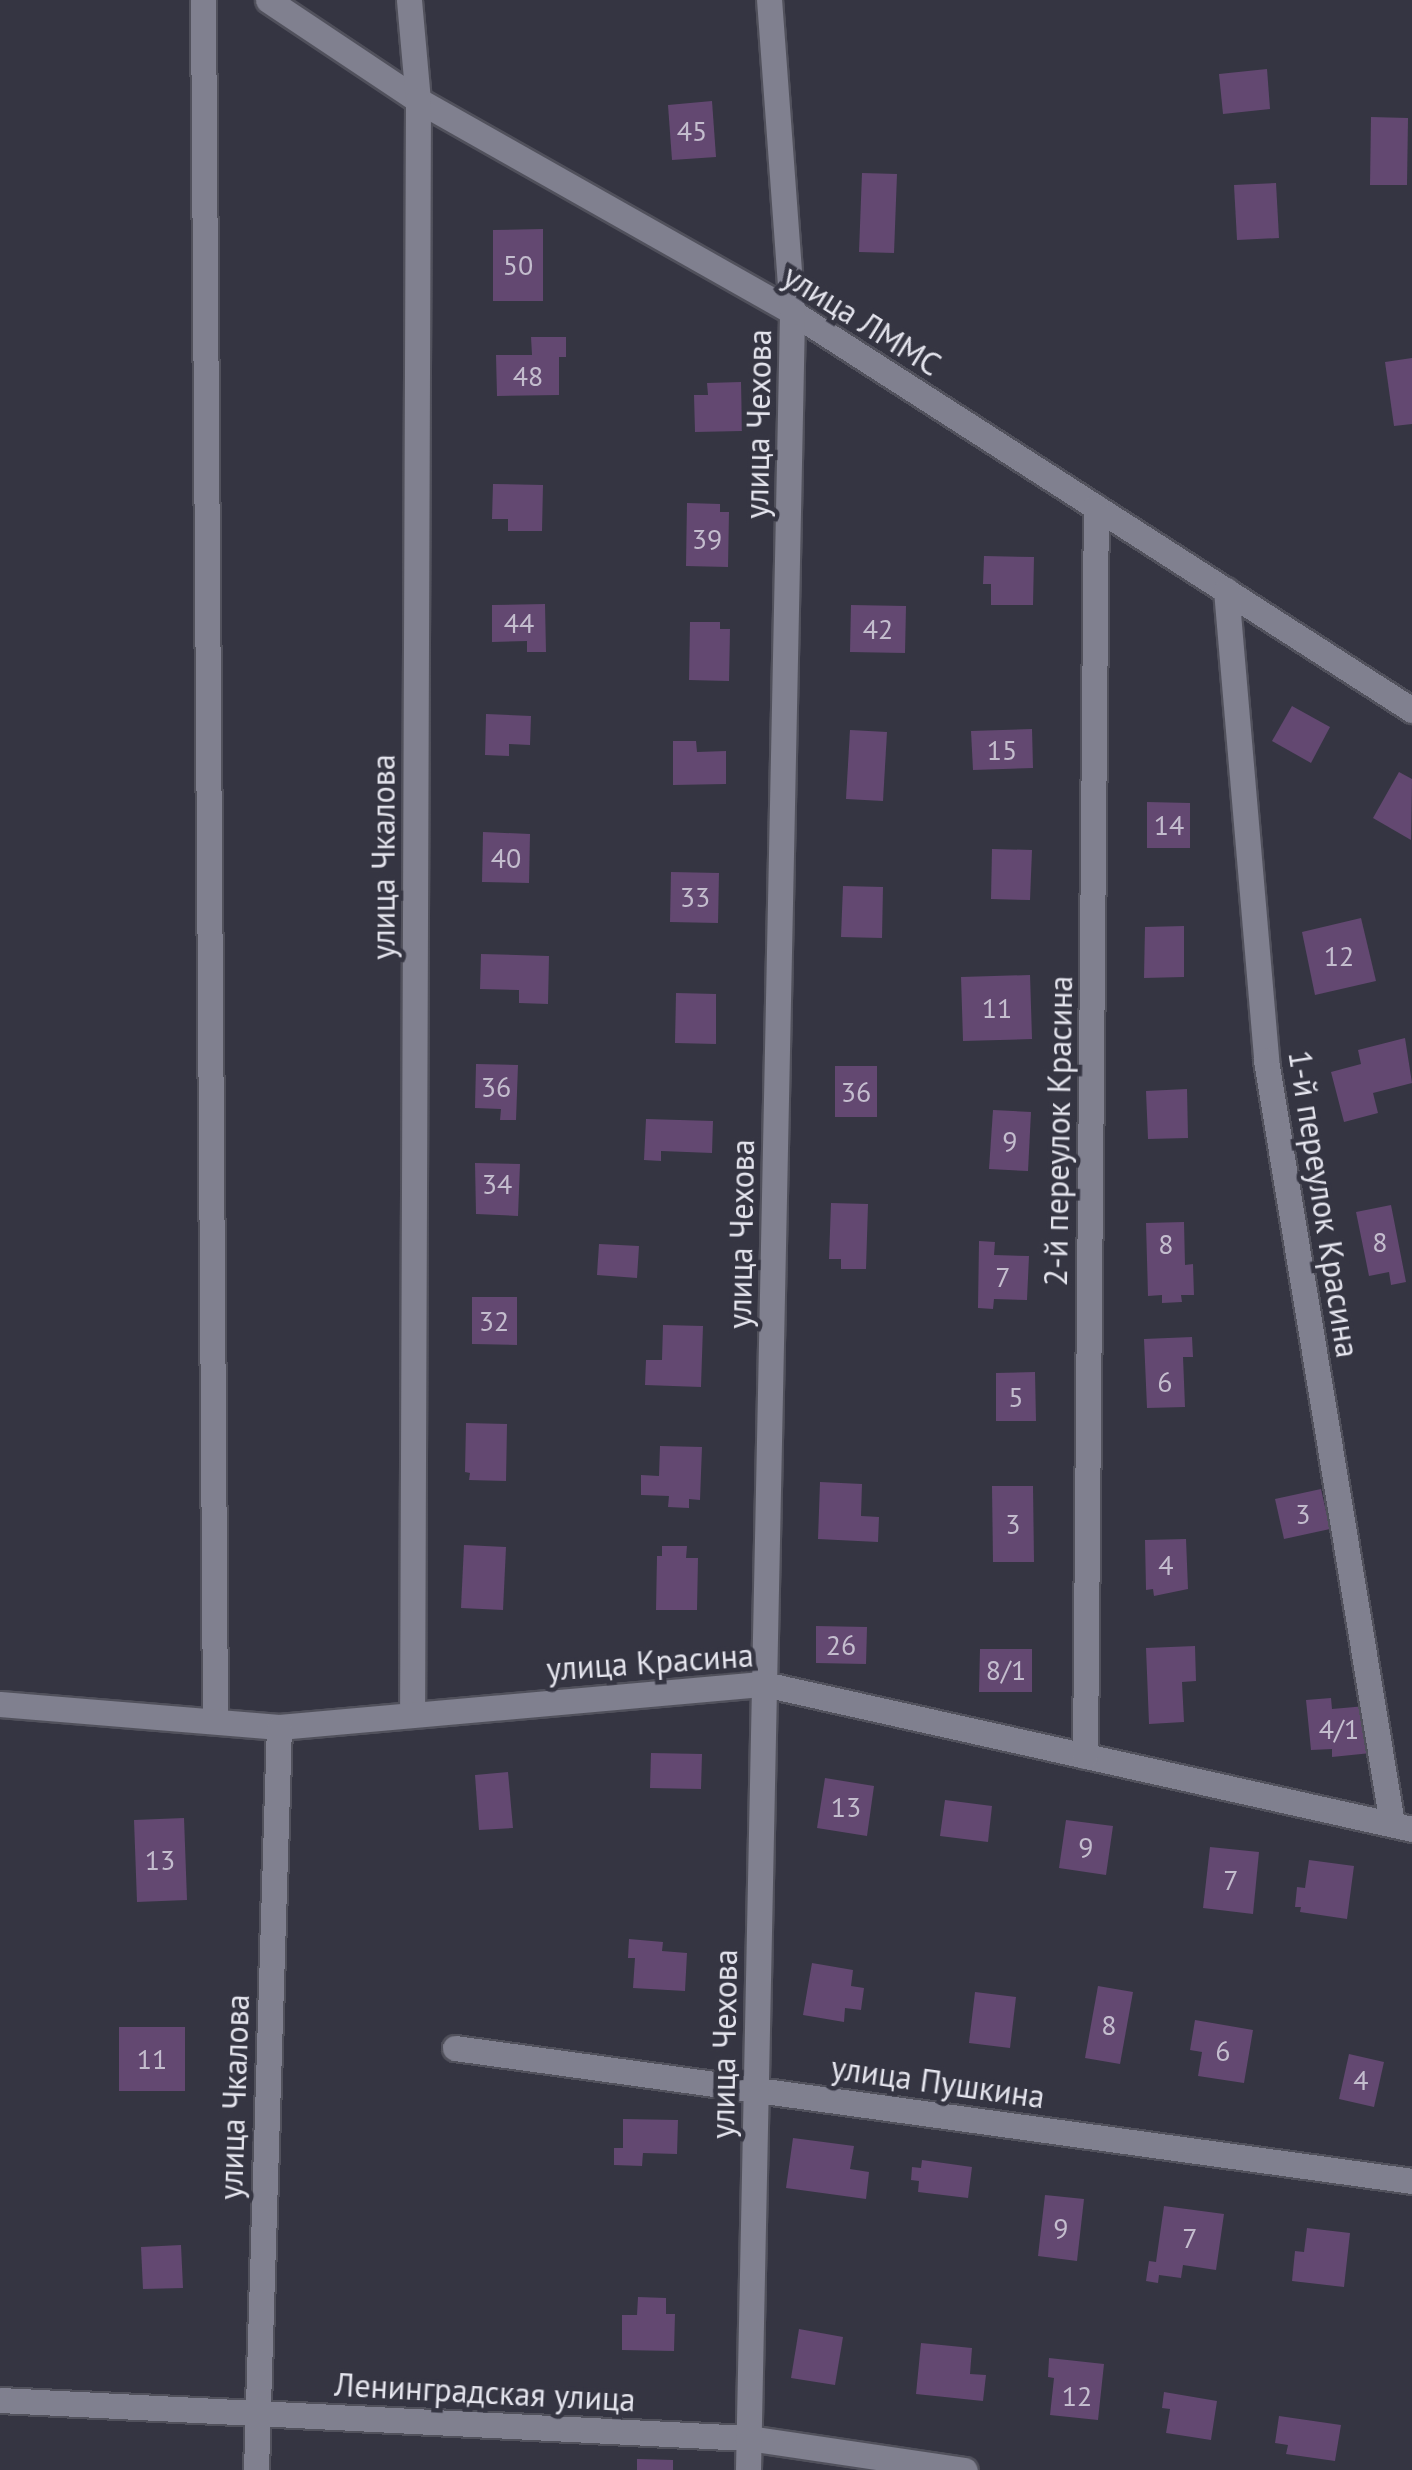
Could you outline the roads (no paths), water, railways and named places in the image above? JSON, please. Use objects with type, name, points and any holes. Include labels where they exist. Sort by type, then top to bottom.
[{"type":"street","points":[[203,0],[214,1722]]},
{"type":"street","name":"улица ЛММС","points":[[268,0],[418,100],[792,312],[1412,710]]},
{"type":"street","name":"улица Чкалова","points":[[408,0],[418,100],[412,1714]]},
{"type":"street","name":"улица Чехова","points":[[748,2470],[792,312],[768,0]]},
{"type":"street","name":"2-й переулок Красина","points":[[1085,1756],[1096,507]]},
{"type":"street","name":"1-й переулок Красина","points":[[1226,590],[1266,1060],[1402,1826]]},
{"type":"street","name":"улица Красина","points":[[0,1704],[279,1726],[764,1684],[1402,1826]]},
{"type":"street","name":"улица Чкалова","points":[[256,2470],[279,1726]]},
{"type":"street","name":"улица Пушкина","points":[[455,2048],[1412,2181]]},
{"type":"street","name":"Ленинградская улица","points":[[0,2400],[748,2438],[965,2470]]}]
